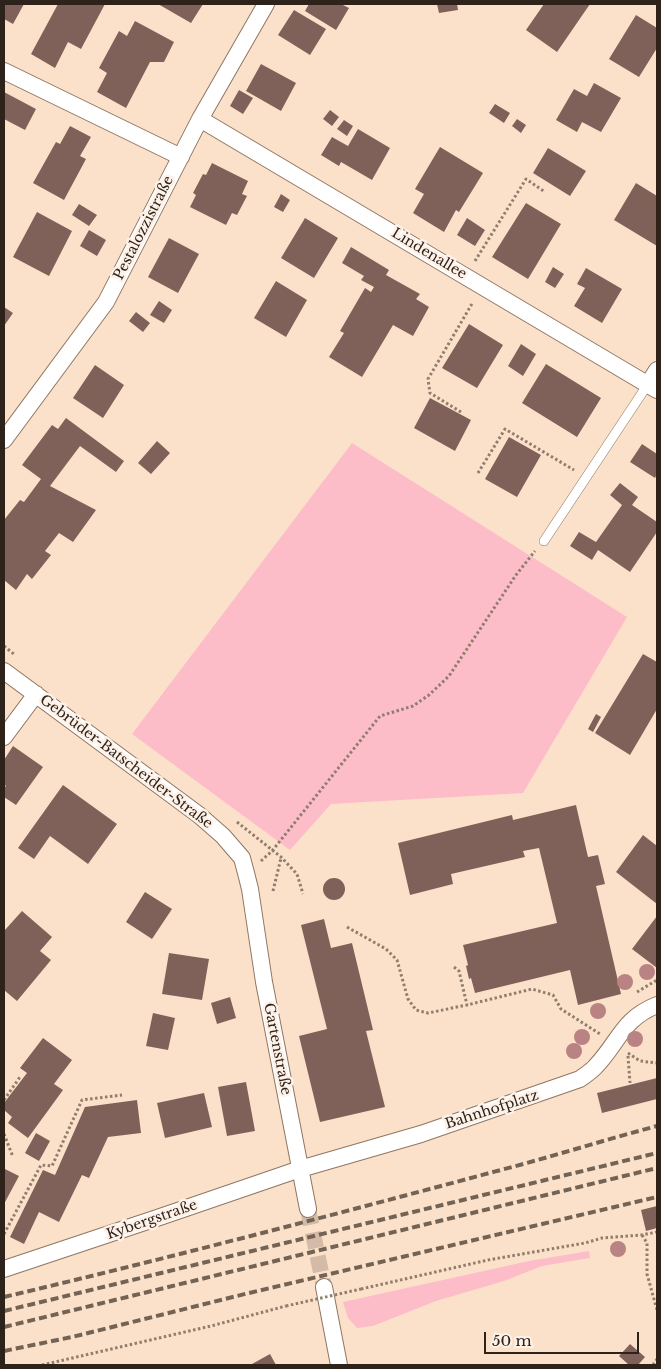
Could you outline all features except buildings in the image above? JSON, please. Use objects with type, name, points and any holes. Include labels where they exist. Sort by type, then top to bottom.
[{"type":"street","name":"Pestalozzistraße","points":[[4,440],[106,302],[200,119],[266,4]]},
{"type":"street","points":[[4,71],[180,157]]},
{"type":"street","name":"Lindenallee","points":[[200,119],[653,387]]},
{"type":"street","points":[[653,387],[657,370]]},
{"type":"street","name":"Gebrüder-Batscheider-Straße","points":[[4,670],[199,815],[223,836],[242,858],[248,881]]},
{"type":"street","points":[[4,737],[36,694]]},
{"type":"street","name":"Gartenstraße","points":[[248,881],[264,982],[308,1208]]},
{"type":"street","name":"Bahnhofplatz","points":[[300,1169],[421,1134],[580,1079],[596,1066],[629,1023],[642,1012],[657,1005]]},
{"type":"street","name":"Kybergstraße","points":[[4,1269],[300,1169]]},
{"type":"street","points":[[324,1287],[339,1365]]},
{"type":"lane","points":[[544,541],[586,477],[653,387]]},
{"type":"path","points":[[466,276],[526,179],[545,192]]},
{"type":"path","points":[[461,412],[430,393],[428,379],[482,286]]},
{"type":"path","points":[[478,473],[504,429],[586,477]]},
{"type":"path","points":[[248,881],[380,716],[413,706],[449,676],[516,575],[544,541]]},
{"type":"path","points":[[273,892],[281,858]]},
{"type":"path","points":[[347,927],[386,949],[397,960],[408,999],[416,1010],[428,1013],[467,1006],[532,989],[554,995],[561,1009],[601,1034]]},
{"type":"path","points":[[454,968],[459,971],[467,1006]]},
{"type":"path","points":[[630,1083],[627,1053],[640,1061],[657,1062]]},
{"type":"path","points":[[4,1100],[20,1077]]},
{"type":"path","points":[[4,1234],[41,1165],[52,1166],[82,1100],[122,1095]]},
{"type":"path","points":[[4,1134],[13,1157]]},
{"type":"path","points":[[42,1365],[212,1326],[286,1306],[488,1260],[602,1238],[657,1232]]},
{"type":"path","points":[[642,1235],[647,1243],[647,1274],[657,1310]]},
{"type":"path","points":[[653,1365],[657,1359]]},
{"type":"shaded area","points":[[352,443],[627,617],[523,793],[331,804],[290,850],[132,734]]},
{"type":"shaded area","points":[[589,1251],[590,1258],[542,1266],[504,1281],[436,1301],[373,1326],[357,1328],[348,1318],[343,1302],[529,1261]]},
{"type":"tunnel","points":[[308,1209],[324,1287]]},
{"type":"railway","points":[[4,1297],[312,1220],[517,1166],[657,1126]]},
{"type":"railway","points":[[4,1311],[657,1153]]},
{"type":"railway","points":[[4,1327],[657,1168]]},
{"type":"railway","points":[[4,1351],[72,1337],[249,1293],[657,1197]]}]
